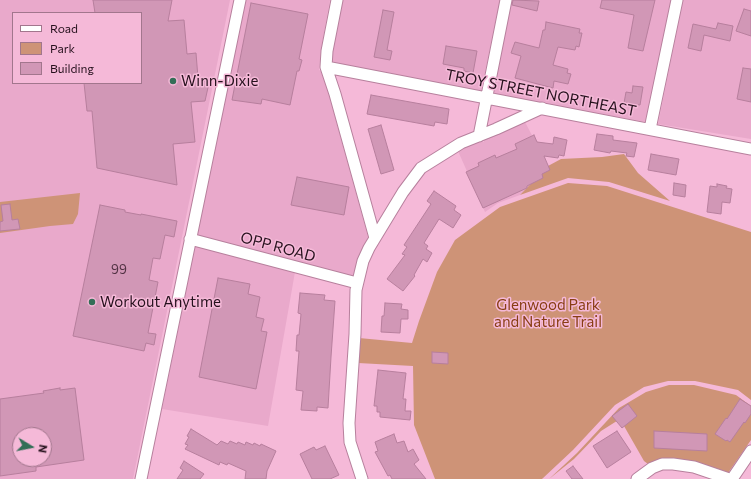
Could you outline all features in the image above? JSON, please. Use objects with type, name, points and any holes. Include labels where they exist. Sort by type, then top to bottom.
[{"type":"street","points":[[141,479],[240,0]]},
{"type":"street","points":[[337,0],[327,50],[326,67],[335,94],[375,238]]},
{"type":"street","points":[[479,136],[506,0]]},
{"type":"street","points":[[650,129],[677,0]]},
{"type":"street","name":"TROY STREET NORTHEAST","points":[[326,67],[751,149]]},
{"type":"street","points":[[362,479],[350,442],[349,433],[356,290],[363,261],[403,192],[421,168],[461,143],[542,108]]},
{"type":"street","name":"OPP ROAD","points":[[190,239],[357,283]]},
{"type":"street","points":[[637,479],[652,468],[662,464],[673,464],[694,467],[730,479],[751,451]]},
{"type":"shaded area","points":[[0,0],[230,0],[133,479],[0,479]]},
{"type":"shaded area","points":[[246,0],[330,0],[321,49],[319,70],[321,71],[329,95],[368,237],[358,259],[353,276],[197,236]]},
{"type":"shaded area","points":[[343,0],[500,0],[481,91],[332,63]]},
{"type":"shaded area","points":[[512,0],[671,0],[646,122],[546,104],[544,102],[541,103],[493,94]]},
{"type":"shaded area","points":[[683,0],[751,0],[751,139],[658,124]]},
{"type":"shaded area","points":[[525,122],[548,166],[520,195],[498,203],[485,212],[458,151],[480,141],[484,142],[484,140]]},
{"type":"shaded area","points":[[195,246],[295,272],[268,426],[162,409]]},
{"type":"green space","points":[[624,154],[638,173],[670,201],[609,182],[568,178],[520,195],[548,166],[561,159],[602,157]]},
{"type":"green space","name":"Glenwood Park and Nature Trail","points":[[568,183],[607,186],[751,232],[751,400],[738,390],[695,381],[668,381],[644,387],[615,405],[573,450],[542,479],[435,479],[414,425],[413,366],[358,363],[359,338],[412,343],[437,272],[455,240],[500,207]]},
{"type":"green space","points":[[80,193],[78,214],[73,224],[0,233],[0,202]]},
{"type":"green space","points":[[669,385],[694,385],[736,395],[751,406],[751,440],[728,473],[696,462],[673,458],[660,459],[648,464],[644,461],[620,419],[601,431],[574,459],[549,479],[577,453],[619,408],[646,392]]},
{"type":"building","name":"Winn-Dixie","points":[[93,0],[172,0],[168,21],[184,20],[187,54],[196,53],[198,78],[209,83],[205,101],[191,102],[195,142],[173,144],[177,185],[97,168],[92,111],[87,111],[84,84],[142,84],[142,12],[95,12]]},
{"type":"building","points":[[513,0],[539,1],[537,11],[512,5]]},
{"type":"building","points":[[602,0],[655,0],[643,51],[628,48],[634,15],[600,8]]},
{"type":"building","points":[[251,3],[308,14],[299,59],[302,60],[299,71],[297,71],[290,105],[262,99],[261,104],[232,100]]},
{"type":"building","points":[[744,9],[751,11],[751,36],[736,31]]},
{"type":"building","points":[[383,10],[394,12],[387,50],[392,51],[390,60],[374,57]]},
{"type":"building","points":[[546,22],[580,29],[579,33],[582,33],[579,47],[576,46],[575,50],[558,47],[553,65],[568,69],[567,73],[571,74],[568,84],[554,81],[553,88],[515,78],[521,56],[511,53],[515,42],[539,48]]},
{"type":"building","points":[[718,23],[733,26],[730,41],[704,35],[701,51],[688,48],[693,24],[716,29]]},
{"type":"building","points":[[446,46],[477,51],[473,73],[464,71],[464,68],[443,64]]},
{"type":"building","points":[[743,68],[751,69],[751,102],[737,99]]},
{"type":"building","points":[[633,86],[643,87],[640,105],[624,103],[626,92],[632,93]]},
{"type":"building","points":[[371,95],[449,109],[447,124],[435,122],[434,126],[367,114]]},
{"type":"building","points":[[381,125],[394,170],[381,174],[368,129]]},
{"type":"building","points":[[597,134],[613,136],[613,140],[637,143],[634,157],[626,156],[627,153],[611,151],[610,153],[594,150]]},
{"type":"building","points":[[534,135],[537,142],[553,144],[554,137],[567,140],[564,156],[559,155],[558,158],[544,156],[550,170],[542,174],[543,178],[527,186],[527,188],[483,208],[466,172],[479,166],[478,163],[495,155],[496,158],[517,149],[515,144]]},
{"type":"building","points":[[651,154],[679,159],[676,175],[648,170]]},
{"type":"building","points":[[297,177],[349,187],[344,215],[291,205]]},
{"type":"building","points":[[674,183],[686,185],[685,197],[673,195]]},
{"type":"building","points":[[717,184],[727,186],[726,188],[732,189],[730,203],[722,202],[721,214],[707,212],[710,186],[717,187]]},
{"type":"building","points":[[434,191],[456,206],[454,210],[461,215],[453,228],[439,219],[424,243],[428,246],[426,249],[432,253],[427,262],[423,259],[414,275],[415,276],[403,291],[387,279],[405,255],[402,254],[407,247],[404,245],[431,204],[427,201]]},
{"type":"building","points":[[10,204],[12,220],[18,219],[20,229],[0,231],[0,222],[3,221],[1,205]]},
{"type":"building","points":[[100,205],[125,210],[125,212],[177,221],[174,237],[165,235],[160,259],[153,258],[149,280],[158,282],[148,333],[156,334],[154,345],[146,343],[144,351],[73,336]]},
{"type":"building","points":[[218,278],[250,284],[248,294],[260,297],[256,317],[264,319],[261,331],[267,332],[256,389],[199,377]]},
{"type":"building","points":[[300,293],[325,295],[324,300],[335,301],[328,408],[317,407],[317,411],[301,410],[303,391],[296,390],[299,351],[296,351],[297,335],[299,335],[301,314],[298,313]]},
{"type":"building","points":[[385,303],[402,304],[401,309],[408,310],[408,319],[401,319],[400,333],[381,332]]},
{"type":"building","points":[[432,352],[448,353],[448,364],[432,363]]},
{"type":"building","points":[[378,370],[406,373],[403,399],[406,399],[405,411],[411,411],[410,420],[380,417],[380,412],[377,412],[377,406],[374,406]]},
{"type":"building","points":[[60,388],[60,390],[75,388],[84,460],[52,465],[52,427],[12,427],[12,467],[36,467],[36,471],[0,476],[0,399],[44,393],[43,391]]},
{"type":"building","points":[[740,399],[751,406],[751,414],[730,442],[727,440],[726,441],[715,434]]},
{"type":"building","points":[[628,404],[637,416],[622,428],[612,416]]},
{"type":"building","points":[[191,429],[217,445],[221,441],[228,444],[230,441],[237,444],[238,442],[245,445],[246,442],[253,445],[254,443],[260,446],[261,444],[276,451],[267,471],[266,479],[245,479],[246,471],[228,463],[227,465],[220,462],[219,465],[185,449],[188,445],[185,444],[189,437],[187,436]]},
{"type":"building","points":[[617,431],[631,452],[607,468],[593,446]]},
{"type":"building","points":[[654,431],[707,434],[707,451],[654,448]]},
{"type":"building","points":[[394,434],[397,443],[404,441],[408,452],[413,449],[419,460],[414,464],[426,479],[392,479],[390,475],[388,476],[375,452],[378,451],[375,442]]},
{"type":"building","points":[[325,446],[339,475],[330,479],[312,479],[300,454],[314,447],[316,450]]},
{"type":"building","points":[[184,461],[204,474],[200,479],[177,479],[183,470],[180,468]]},
{"type":"building","points":[[573,466],[583,479],[572,479],[566,471]]},
{"type":"place","name":"Winn-Dixie","points":[[173,81]]},
{"type":"place","name":"Workout Anytime","points":[[92,302]]}]
